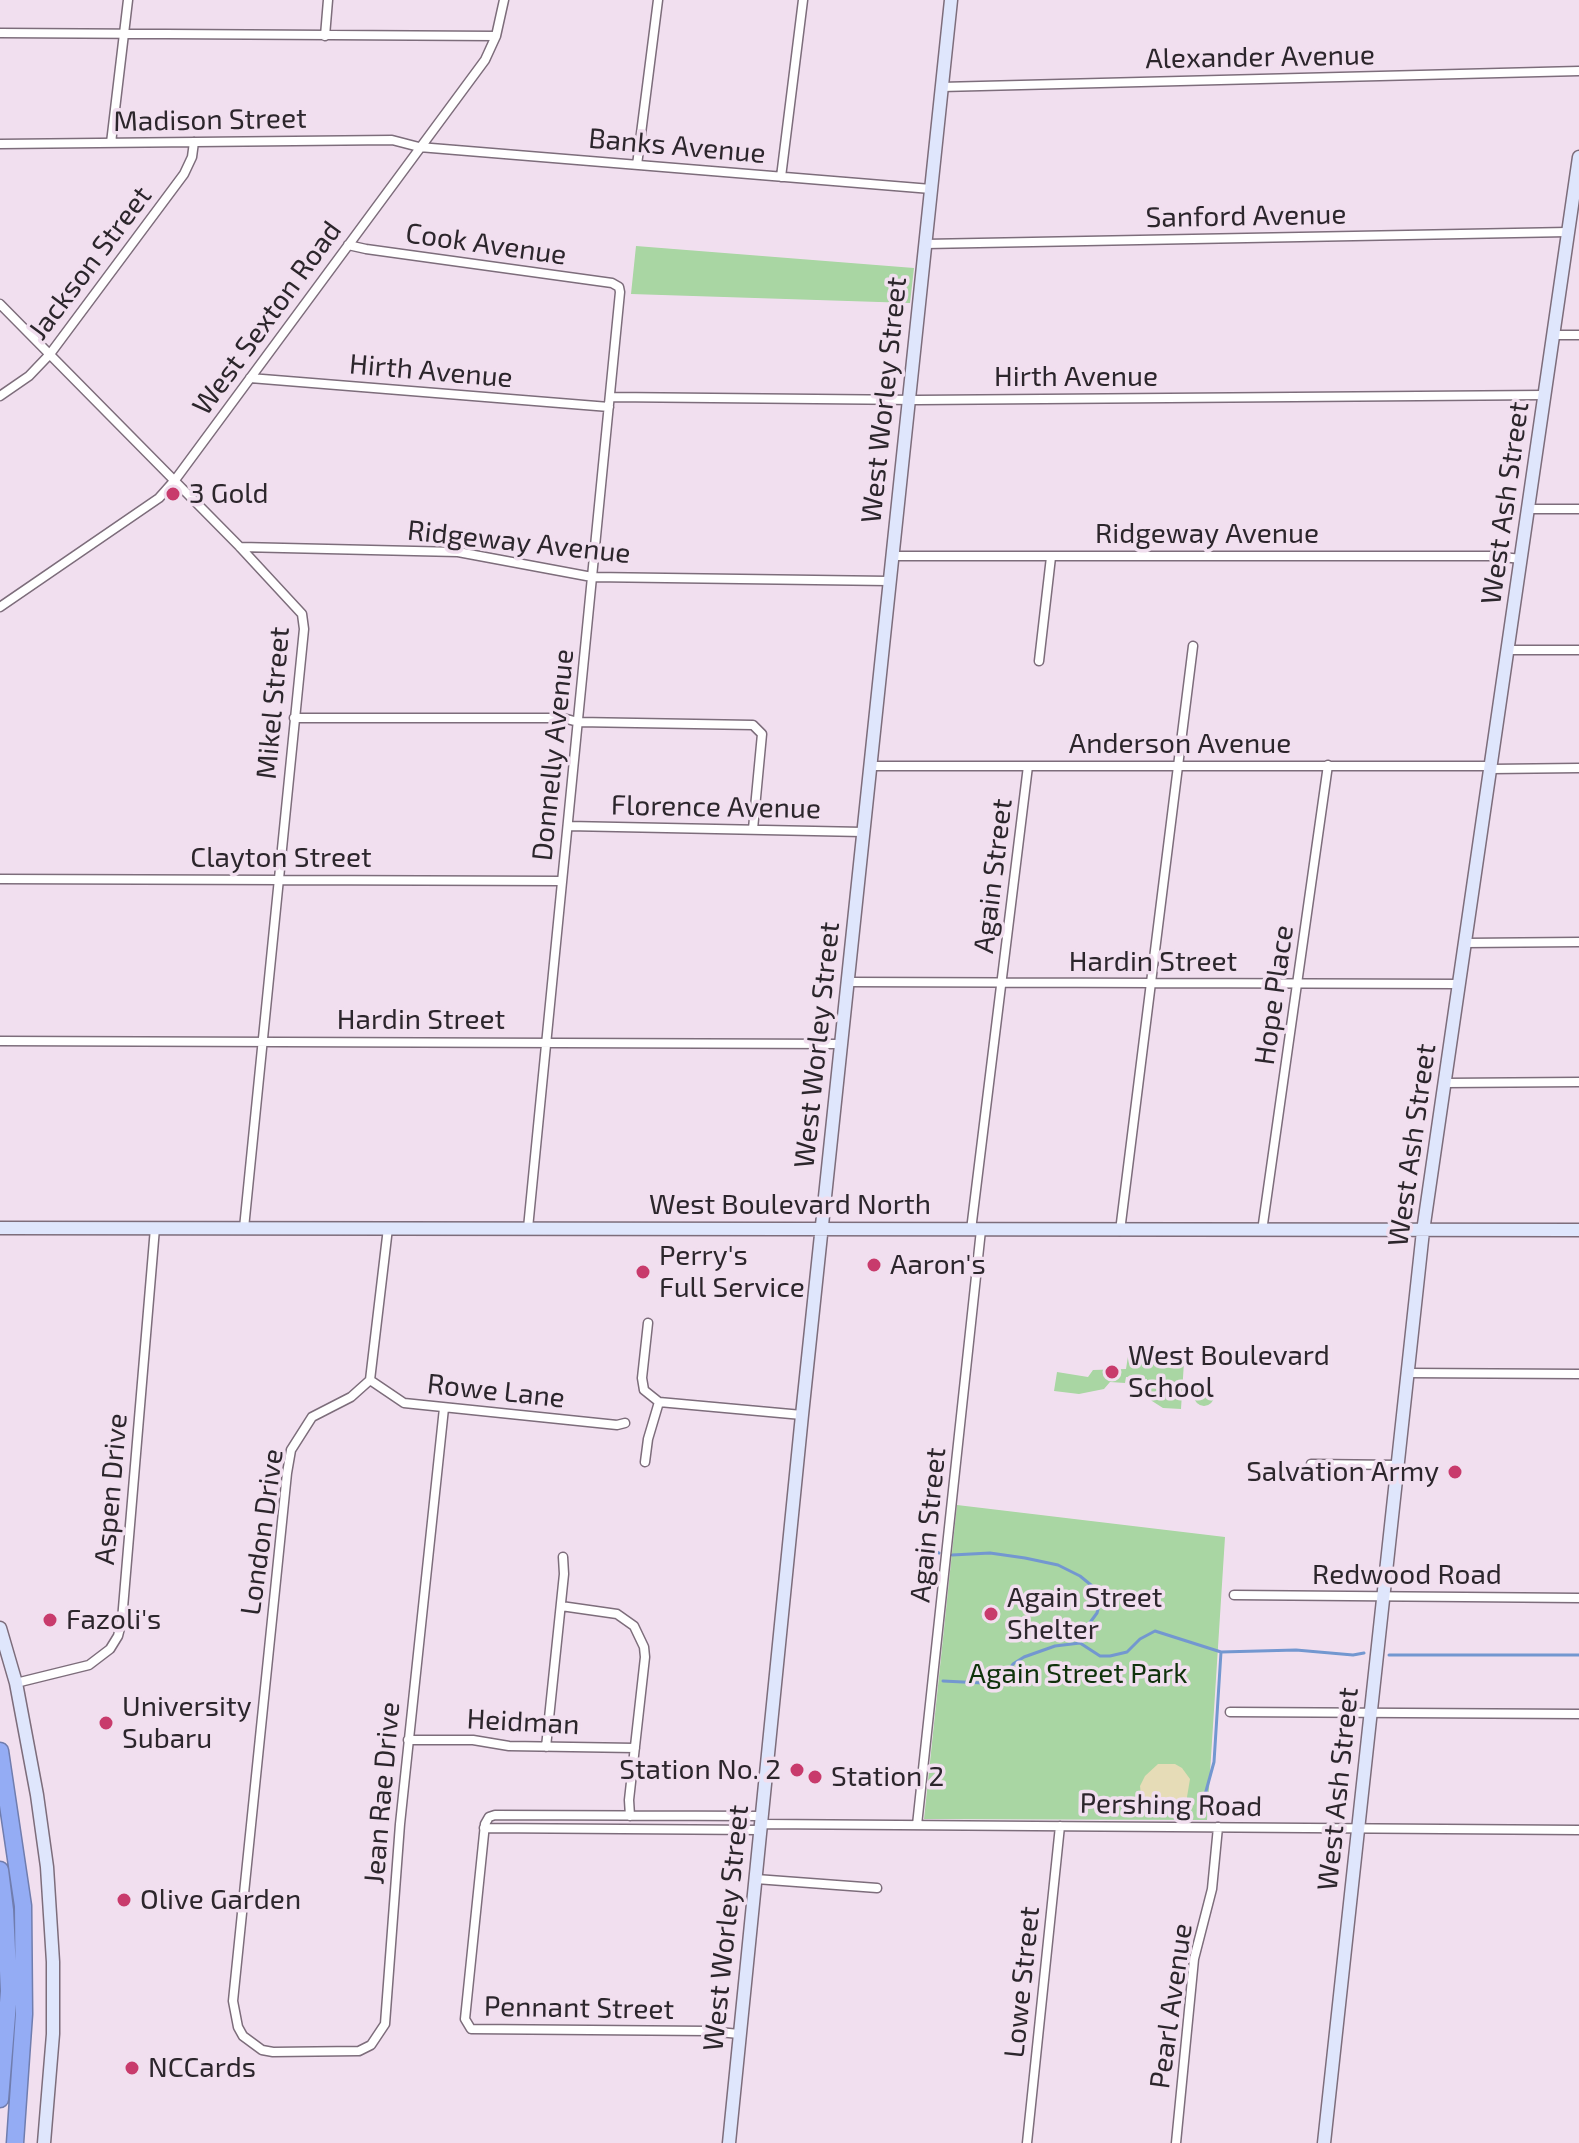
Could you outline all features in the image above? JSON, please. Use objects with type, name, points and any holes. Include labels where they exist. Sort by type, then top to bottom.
[{"type":"highway","points":[[0,1751],[23,1906],[24,2014],[15,2143]]},
{"type":"highway","points":[[0,1870],[9,1991],[0,2099]]},
{"type":"street","points":[[111,143],[128,0]]},
{"type":"street","points":[[325,36],[328,0]]},
{"type":"street","name":"West Sexton Road","points":[[0,607],[159,498],[175,480],[485,60],[496,36],[504,0]]},
{"type":"street","points":[[637,165],[658,0]]},
{"type":"street","points":[[781,177],[803,0]]},
{"type":"street","name":"West Worley Street","points":[[729,2143],[802,1415],[951,0]]},
{"type":"street","points":[[0,33],[496,36]]},
{"type":"street","name":"Alexander Avenue","points":[[941,87],[1579,71]]},
{"type":"street","name":"Madison Street","points":[[0,144],[381,139],[419,147]]},
{"type":"street","name":"Jackson Street","points":[[0,396],[29,376],[50,354],[184,174],[192,157],[194,142]]},
{"type":"street","name":"Banks Avenue","points":[[419,147],[931,189]]},
{"type":"street","name":"West Ash Street","points":[[1324,2143],[1423,1231],[1579,157]]},
{"type":"street","name":"Sanford Avenue","points":[[925,244],[1568,232]]},
{"type":"street","name":"Cook Avenue","points":[[348,245],[612,283],[619,287]]},
{"type":"street","name":"Donnelly Avenue","points":[[528,1228],[619,287]]},
{"type":"street","name":"Mikel Street","points":[[0,304],[175,480],[302,614],[304,629],[244,1228]]},
{"type":"street","points":[[1552,335],[1579,335]]},
{"type":"street","name":"Hirth Avenue","points":[[250,378],[609,407]]},
{"type":"street","name":"Hirth Avenue","points":[[610,397],[908,400],[1544,395]]},
{"type":"street","points":[[1528,509],[1579,509]]},
{"type":"street","name":"Ridgeway Avenue","points":[[240,547],[458,552],[592,577],[889,581]]},
{"type":"street","name":"Ridgeway Avenue","points":[[892,556],[1491,556],[1522,559]]},
{"type":"street","points":[[1039,661],[1051,557]]},
{"type":"street","points":[[1120,1231],[1193,646]]},
{"type":"street","points":[[1508,650],[1579,650]]},
{"type":"street","points":[[294,718],[563,718],[578,722],[753,725],[762,734],[753,829]]},
{"type":"street","name":"Hope Place","points":[[1262,1231],[1328,765]]},
{"type":"street","name":"Anderson Avenue","points":[[870,766],[1579,768]]},
{"type":"street","name":"Again Street","points":[[917,1825],[976,1230],[1028,766]]},
{"type":"street","name":"Florence Avenue","points":[[568,826],[863,832]]},
{"type":"street","name":"Clayton Street","points":[[0,879],[562,881]]},
{"type":"street","points":[[1465,943],[1579,942]]},
{"type":"street","name":"Hardin Street","points":[[848,982],[1459,984]]},
{"type":"street","name":"Hardin Street","points":[[0,1041],[841,1044]]},
{"type":"street","points":[[1445,1083],[1579,1082]]},
{"type":"street","name":"West Boulevard North","points":[[0,1228],[1579,1230]]},
{"type":"street","name":"Aspen Drive","points":[[16,1683],[89,1665],[110,1649],[118,1636],[122,1620],[155,1228]]},
{"type":"street","points":[[370,1380],[388,1228]]},
{"type":"street","points":[[648,1323],[642,1378],[644,1390],[659,1402],[802,1415]]},
{"type":"street","points":[[1407,1373],[1579,1374]]},
{"type":"street","name":"Rowe Lane","points":[[370,1380],[404,1403],[617,1425],[625,1423]]},
{"type":"street","name":"London Drive","points":[[243,2036],[233,2001],[291,1450],[312,1417],[351,1397],[370,1380]]},
{"type":"street","points":[[645,1462],[659,1402]]},
{"type":"street","name":"Jean Rae Drive","points":[[243,2036],[252,2044],[273,2052],[338,2053],[359,2051],[371,2045],[385,2024],[408,1740],[444,1408]]},
{"type":"street","points":[[1311,1464],[1399,1465]]},
{"type":"street","points":[[546,1747],[564,1574],[563,1557]]},
{"type":"street","name":"Redwood Road","points":[[1234,1595],[1579,1598]]},
{"type":"street","points":[[561,1606],[617,1614],[626,1619],[639,1635],[645,1657],[630,1816]]},
{"type":"street","points":[[0,1628],[16,1683],[47,1867],[53,1962],[53,2034],[44,2143]]},
{"type":"street","points":[[1230,1712],[1579,1714]]},
{"type":"street","name":"Heidman","points":[[408,1740],[473,1740],[509,1746],[635,1748]]},
{"type":"street","name":"Pershing Road","points":[[484,1828],[489,1817],[495,1815],[630,1816],[762,1823],[1579,1830]]},
{"type":"street","points":[[484,1828],[762,1823]]},
{"type":"street","name":"Lowe Street","points":[[1027,2143],[1060,1826]]},
{"type":"street","name":"Pearl Avenue","points":[[1176,2143],[1194,1959],[1212,1889],[1218,1827]]},
{"type":"street","name":"Pennant Street","points":[[484,1828],[465,2019],[471,2029],[709,2031],[739,2034]]},
{"type":"street","points":[[756,1879],[877,1888]]},
{"type":"green space","points":[[636,246],[914,268],[910,303],[631,294]]},
{"type":"green space","points":[[1128,1356],[1184,1362],[1181,1409],[1163,1408],[1152,1401],[1146,1394],[1147,1379],[1126,1377],[1125,1383],[1110,1382],[1104,1389],[1079,1394],[1054,1391],[1057,1372],[1088,1377],[1093,1370],[1126,1369]]},
{"type":"green space","points":[[1200,1386],[1208,1386],[1214,1396],[1208,1406],[1200,1406],[1194,1400],[1194,1392]]},
{"type":"green space","name":"Again Street Park","points":[[957,1505],[1225,1537],[1207,1820],[924,1819]]},
{"type":"sand","points":[[1158,1764],[1175,1764],[1190,1779],[1186,1803],[1178,1809],[1148,1804],[1141,1795],[1140,1786],[1145,1776]]},
{"type":"waterway","points":[[930,1548],[939,1553]]},
{"type":"waterway","points":[[952,1555],[990,1553],[1025,1558],[1058,1565],[1080,1576],[1102,1594],[1097,1613],[1080,1643]]},
{"type":"waterway","points":[[999,1684],[1013,1664],[1055,1646],[1080,1643],[1100,1656],[1110,1656],[1127,1652],[1140,1639],[1155,1631],[1221,1652]]},
{"type":"waterway","points":[[1200,1813],[1214,1762],[1221,1652],[1296,1650],[1353,1655],[1364,1653]]},
{"type":"waterway","points":[[1389,1655],[1579,1655]]},
{"type":"waterway","points":[[943,1681],[983,1683]]},
{"type":"place","name":"3 Gold","points":[[173,494]]},
{"type":"place","name":"Aaron's","points":[[874,1265]]},
{"type":"place","name":"Perry's Full Service","points":[[643,1272]]},
{"type":"place","name":"West Boulevard School","points":[[1112,1372]]},
{"type":"place","name":"Salvation Army","points":[[1455,1472]]},
{"type":"place","name":"Again Street Shelter","points":[[991,1614]]},
{"type":"place","name":"Fazoli's","points":[[50,1620]]},
{"type":"place","name":"University Subaru","points":[[106,1723]]},
{"type":"place","name":"Station No. 2","points":[[797,1770]]},
{"type":"place","name":"Station 2","points":[[815,1777]]},
{"type":"place","name":"Olive Garden","points":[[124,1900]]},
{"type":"place","name":"NCCards","points":[[132,2068]]}]
